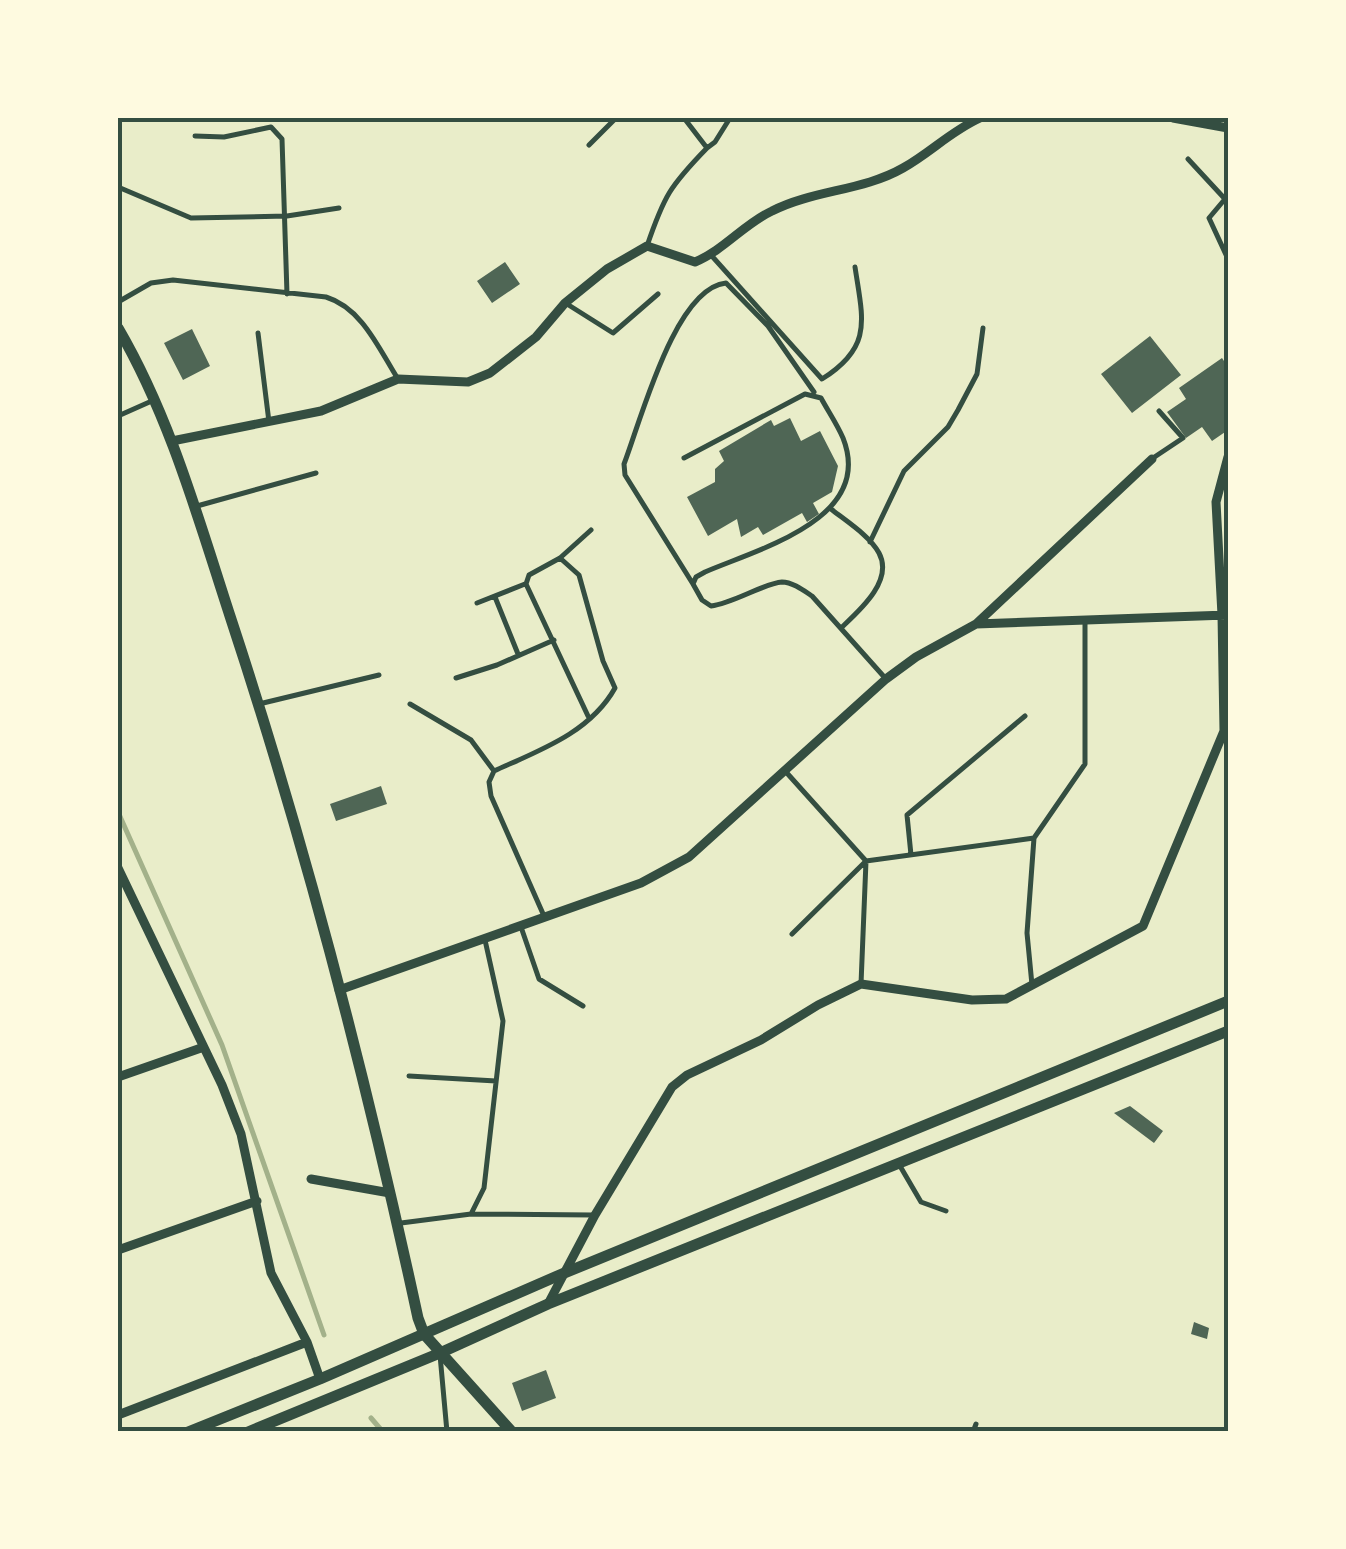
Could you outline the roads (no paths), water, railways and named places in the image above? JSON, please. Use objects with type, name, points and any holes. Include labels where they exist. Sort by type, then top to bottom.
[{"type":"street","points":[[172,441],[320,411],[398,380],[468,382],[490,373],[536,337],[564,303],[608,269],[647,246],[695,262],[711,255],[766,213],[797,199],[863,184],[902,169],[961,126],[980,118]]},
{"type":"street","points":[[1173,118],[1228,128]]},
{"type":"street","points":[[118,328],[172,441],[259,704],[340,990],[424,1334],[512,1432]]},
{"type":"street","points":[[548,1304],[595,1215],[672,1088],[686,1075],[761,1040],[818,1004],[861,984],[972,1000],[1006,1000],[1143,926],[1224,731],[1226,615],[1216,502],[1228,457]]},
{"type":"street","points":[[340,990],[640,883],[689,857],[886,680],[916,657],[976,624],[1152,459]]},
{"type":"street","points":[[976,624],[1226,615]]},
{"type":"street","points":[[118,868],[122,894],[222,1085],[240,1134],[271,1273],[307,1342],[320,1379]]},
{"type":"street","points":[[188,1432],[1228,1001]]},
{"type":"street","points":[[248,1432],[548,1304],[1228,1031]]},
{"type":"street","points":[[118,1077],[201,1048]]},
{"type":"street","points":[[311,1180],[390,1193]]},
{"type":"street","points":[[118,1250],[257,1201]]},
{"type":"street","points":[[118,1415],[307,1342]]},
{"type":"lane","points":[[267,118],[282,139],[287,294]]},
{"type":"lane","points":[[589,145],[616,118]]},
{"type":"lane","points":[[684,118],[707,148]]},
{"type":"lane","points":[[647,246],[662,200],[730,118]]},
{"type":"lane","points":[[194,136],[224,137],[272,127]]},
{"type":"lane","points":[[1188,159],[1226,199],[1209,218],[1228,259]]},
{"type":"lane","points":[[118,186],[191,218],[286,216],[339,208]]},
{"type":"lane","points":[[711,255],[822,379],[843,366],[861,338],[855,267]]},
{"type":"lane","points":[[118,302],[151,283],[172,280],[344,302],[356,314],[398,380]]},
{"type":"lane","points":[[693,584],[705,572],[796,532],[831,509],[840,496],[847,467],[844,441],[821,398],[768,326],[726,282],[714,284],[684,315],[673,334],[624,464],[625,474],[702,600],[711,606],[726,604],[782,582],[812,596],[886,680]]},
{"type":"lane","points":[[564,303],[614,333],[658,294]]},
{"type":"lane","points":[[870,542],[904,471],[948,427],[958,410],[977,374],[983,328]]},
{"type":"lane","points":[[258,332],[269,422]]},
{"type":"lane","points":[[684,458],[805,394],[816,394]]},
{"type":"lane","points":[[118,416],[154,400]]},
{"type":"lane","points":[[1152,459],[1183,438],[1159,410]]},
{"type":"lane","points":[[194,506],[316,473]]},
{"type":"lane","points":[[831,509],[870,542],[880,554],[882,566],[879,582],[866,605],[841,628]]},
{"type":"lane","points":[[588,717],[526,584],[529,575],[560,558],[591,530]]},
{"type":"lane","points":[[545,918],[491,796],[490,782],[494,770],[570,736],[608,700],[615,688],[603,662],[579,575],[560,558]]},
{"type":"lane","points":[[477,603],[526,584]]},
{"type":"lane","points":[[494,597],[518,654]]},
{"type":"lane","points":[[1032,988],[1027,933],[1034,838],[1085,764],[1085,623]]},
{"type":"lane","points":[[456,678],[554,640]]},
{"type":"lane","points":[[259,704],[379,675]]},
{"type":"lane","points":[[410,704],[472,740],[494,770]]},
{"type":"lane","points":[[911,855],[907,815],[1025,716]]},
{"type":"lane","points":[[784,770],[866,861],[861,984]]},
{"type":"lane","points":[[792,934],[866,861],[1034,838]]},
{"type":"lane","points":[[521,927],[539,979],[583,1006]]},
{"type":"lane","points":[[471,1214],[484,1188],[503,1021],[485,940]]},
{"type":"lane","points":[[410,1076],[497,1081]]},
{"type":"lane","points":[[898,1164],[921,1202],[946,1211]]},
{"type":"lane","points":[[398,1224],[471,1214],[595,1215]]},
{"type":"lane","points":[[440,1353],[446,1432]]},
{"type":"waterway","points":[[118,812],[222,1045],[324,1335]]},
{"type":"waterway","points":[[371,1418],[383,1432]]}]
